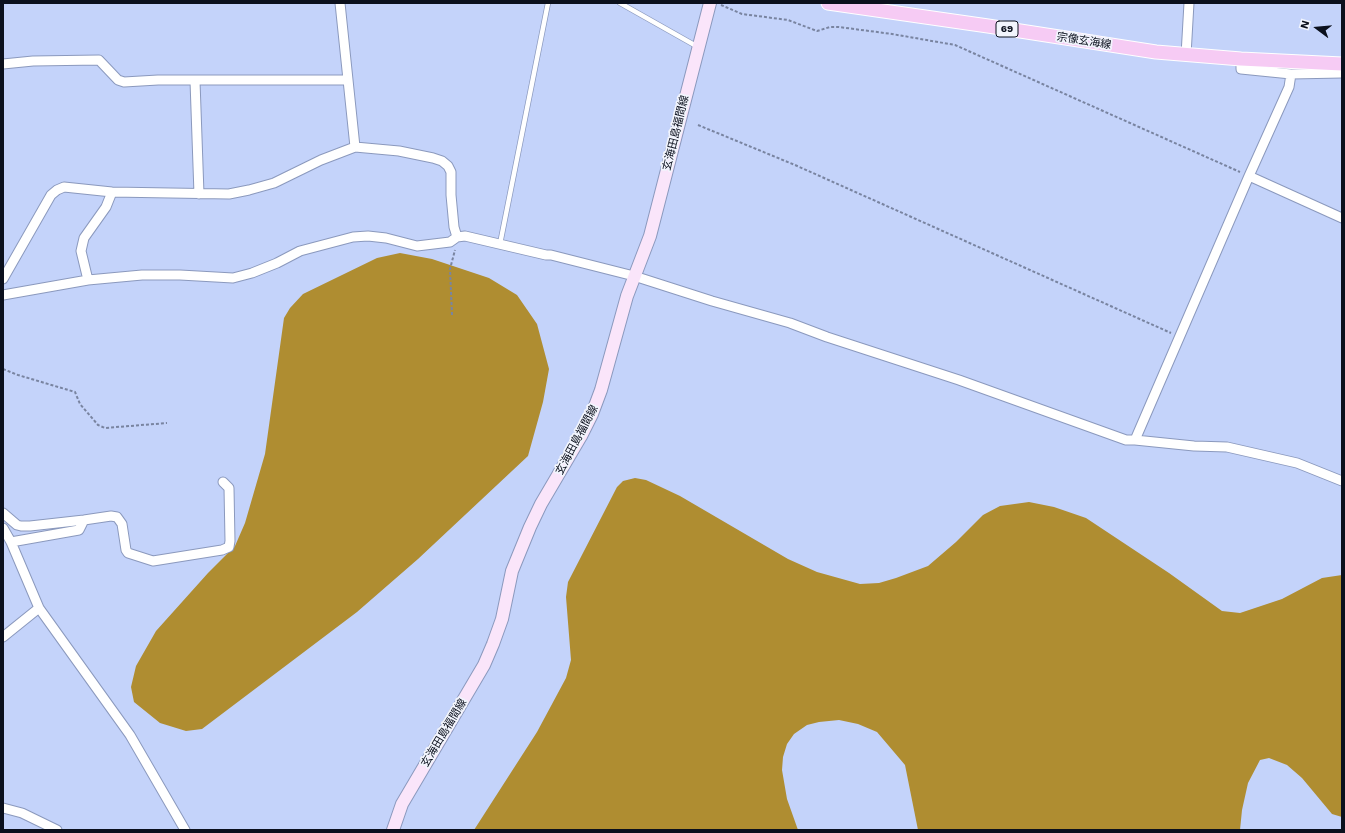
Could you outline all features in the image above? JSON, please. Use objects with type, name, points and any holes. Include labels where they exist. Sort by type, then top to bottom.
[{"type":"main road","name":"玄海田島福間線","points":[[392,830],[402,804],[476,678],[493,644],[502,619],[512,571],[530,527],[581,436],[601,390],[618,324],[634,276],[650,236],[710,3]]},
{"type":"main road","name":"宗像玄海線","points":[[828,3],[1156,52],[1186,49],[1241,60],[1342,64]]},
{"type":"street","points":[[340,3],[355,147]]},
{"type":"street","points":[[1186,49],[1189,3]]},
{"type":"street","points":[[3,64],[33,61],[99,60],[118,80],[124,82],[158,80],[347,80]]},
{"type":"street","points":[[1241,60],[1241,69],[1290,74],[1342,74]]},
{"type":"street","points":[[1135,440],[1289,87],[1290,74]]},
{"type":"street","points":[[195,81],[199,194]]},
{"type":"street","points":[[3,279],[51,195],[64,187],[112,192],[229,194],[274,183],[321,160],[355,147],[398,151],[433,158],[442,161],[448,166],[451,172],[451,195],[454,227],[457,237]]},
{"type":"street","points":[[1249,176],[1342,218]]},
{"type":"street","points":[[88,280],[81,251],[84,238],[106,207],[112,192]]},
{"type":"street","points":[[3,295],[88,280],[142,275],[180,275],[233,278],[252,273],[277,263],[300,251],[353,237],[368,236],[386,238],[417,246],[427,246],[450,242],[457,237],[465,236],[551,255],[634,276],[712,301],[790,323],[827,337],[952,378],[1126,440],[1194,446],[1227,447],[1297,463],[1342,481]]},
{"type":"street","points":[[3,513],[17,525],[21,526],[111,516],[117,517],[122,524],[126,550],[128,553],[153,562],[222,550],[229,547],[229,488],[223,482]]},
{"type":"street","points":[[11,542],[79,530],[84,520]]},
{"type":"street","points":[[3,528],[11,542],[39,608],[130,735],[185,830]]},
{"type":"street","points":[[3,637],[39,608]]},
{"type":"street","points":[[3,808],[22,813],[57,830]]},
{"type":"lane","points":[[500,244],[548,3]]},
{"type":"lane","points":[[620,3],[698,47]]},
{"type":"path","points":[[717,3],[742,14],[788,20],[817,31],[830,27],[839,27],[892,34],[955,45],[1249,176]]},
{"type":"path","points":[[698,125],[795,165],[1179,337]]},
{"type":"path","points":[[452,315],[450,269],[457,237]]},
{"type":"path","points":[[3,369],[75,392],[80,404],[98,425],[105,428],[168,423]]},
{"type":"shaded area","points":[[400,253],[432,259],[489,278],[517,295],[537,324],[549,369],[543,402],[528,456],[418,559],[357,612],[202,729],[186,731],[160,723],[134,702],[131,687],[136,666],[156,631],[208,573],[235,546],[245,523],[265,454],[284,318],[290,308],[303,294],[377,258]]},
{"type":"shaded area","points":[[635,478],[646,480],[680,496],[788,559],[817,572],[860,584],[879,583],[928,566],[956,542],[983,515],[1000,506],[1029,502],[1054,507],[1086,518],[1169,573],[1222,611],[1240,613],[1282,599],[1322,578],[1342,575],[1342,817],[1332,814],[1302,778],[1287,765],[1269,758],[1260,760],[1248,783],[1242,810],[1240,830],[918,830],[905,765],[877,732],[858,724],[839,720],[807,725],[794,734],[787,744],[783,757],[782,770],[787,799],[798,830],[474,830],[537,732],[566,678],[571,660],[566,597],[568,582],[617,487],[623,481]]}]
